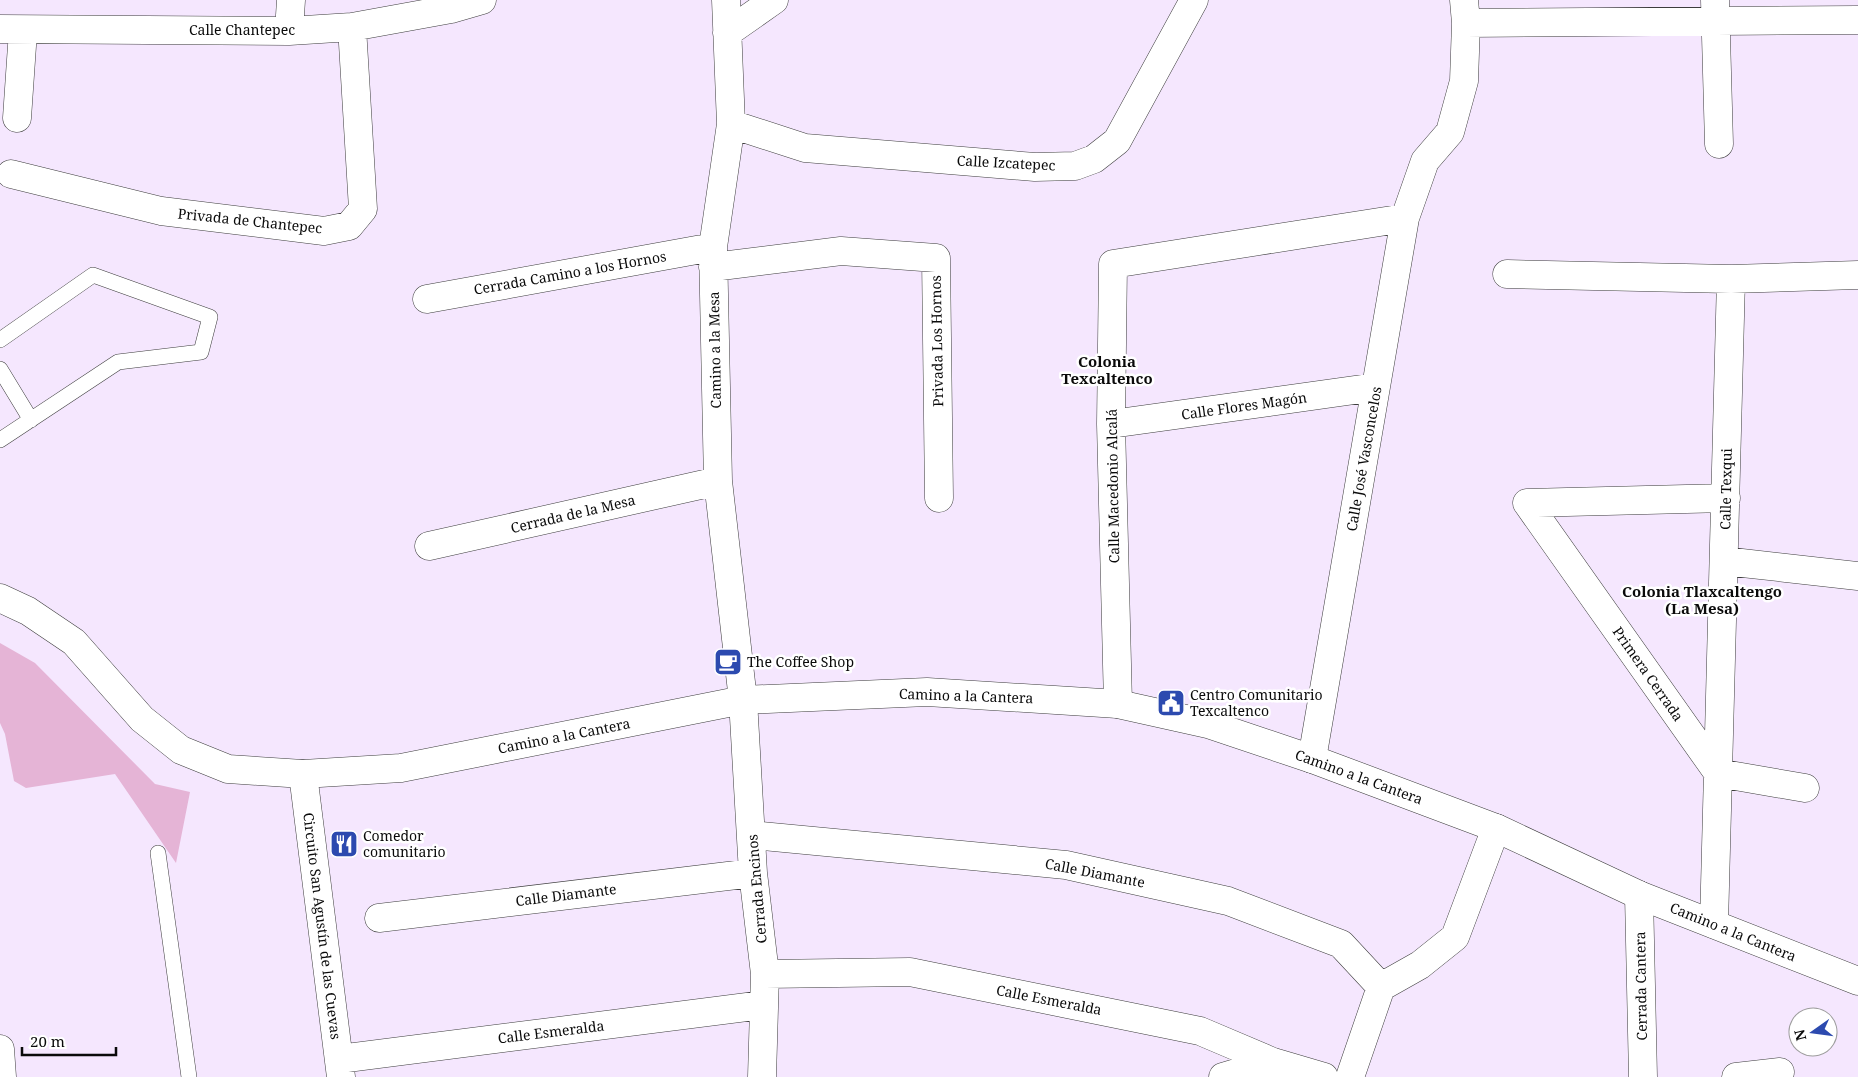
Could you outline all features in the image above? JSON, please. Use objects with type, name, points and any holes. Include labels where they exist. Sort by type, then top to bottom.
[{"type":"street","points":[[289,31],[291,0]]},
{"type":"street","name":"Calle Chantepec","points":[[12,30],[289,31],[352,27],[451,8],[482,0]]},
{"type":"street","name":"Camino a la Mesa","points":[[726,0],[731,124],[713,257],[718,481],[743,700]]},
{"type":"street","points":[[727,33],[774,0]]},
{"type":"street","name":"Calle Izcatepec","points":[[731,124],[805,148],[1035,167],[1075,166],[1094,159],[1117,141],[1194,0]]},
{"type":"street","points":[[1715,10],[1719,144]]},
{"type":"street","points":[[1465,12],[1715,10],[1858,20]]},
{"type":"street","name":"Calle José Vasconcelos","points":[[1312,758],[1405,218],[1425,161],[1450,132],[1464,81],[1465,12]]},
{"type":"street","name":"Privada de Chantepec","points":[[11,174],[161,211],[324,231],[349,226],[363,209],[352,27]]},
{"type":"street","points":[[12,30],[16,118]]},
{"type":"street","name":"Calle Macedonio Alcalá","points":[[1118,704],[1111,424],[1113,264],[1405,218]]},
{"type":"street","name":"Privada Los Hornos","points":[[713,257],[841,251],[936,258],[940,498]]},
{"type":"street","name":"Cerrada Camino a los Hornos","points":[[428,298],[713,257]]},
{"type":"street","points":[[1507,274],[1731,279],[1858,275]]},
{"type":"street","name":"Calle Texqui","points":[[1714,924],[1731,279]]},
{"type":"street","name":"Calle Flores Magón","points":[[1111,424],[1376,387]]},
{"type":"street","name":"Cerrada de la Mesa","points":[[429,546],[718,481]]},
{"type":"street","name":"Primera Cerrada","points":[[1718,773],[1527,503],[1726,498]]},
{"type":"street","points":[[1724,561],[1858,576]]},
{"type":"street","name":"Camino a la Cantera","points":[[0,598],[28,611],[74,642],[142,719],[181,750],[228,769],[303,774],[401,768],[743,700],[927,692],[1118,704],[1208,724],[1312,758],[1496,828],[1639,895],[1858,982]]},
{"type":"street","name":"Cerrada Encinos","points":[[743,700],[754,873],[765,974],[762,1077]]},
{"type":"street","points":[[1718,773],[1805,788]]},
{"type":"street","name":"Circuito San Agustín de las Cuevas","points":[[303,774],[340,1068]]},
{"type":"street","points":[[1350,1077],[1381,987],[1420,965],[1455,937],[1496,828]]},
{"type":"street","name":"Calle Diamante","points":[[751,835],[1066,865],[1228,901],[1341,944],[1381,987]]},
{"type":"street","name":"Calle Diamante","points":[[380,918],[754,873]]},
{"type":"street","name":"Cerrada Cantera","points":[[1639,895],[1643,1077]]},
{"type":"street","name":"Calle Esmeralda","points":[[765,974],[910,972],[1200,1031],[1273,1062],[1324,1077]]},
{"type":"street","name":"Calle Esmeralda","points":[[340,1068],[763,1005]]},
{"type":"street","points":[[0,1049],[2,1077]]},
{"type":"street","points":[[1223,1077],[1273,1062]]},
{"type":"street","points":[[1736,1077],[1780,1072]]},
{"type":"lane","points":[[0,340],[93,275],[210,317],[200,352],[118,362],[0,440]]},
{"type":"lane","points":[[0,369],[30,420]]},
{"type":"lane","points":[[158,853],[189,1077]]},
{"type":"shaded area","points":[[0,643],[35,663],[155,784],[190,792],[176,863],[115,774],[26,788],[14,781],[5,734],[0,723]]},
{"type":"place","name":"The Coffee Shop","points":[[728,662]]},
{"type":"place","name":"Centro Comunitario Texcaltenco","points":[[1171,703]]},
{"type":"place","name":"Comedor comunitario","points":[[344,844]]},
{"type":"district","name":"Colonia Texcaltenco","points":[[1107,370]]},
{"type":"district","name":"Colonia Tlaxcaltengo (La Mesa)","points":[[1702,600]]}]
